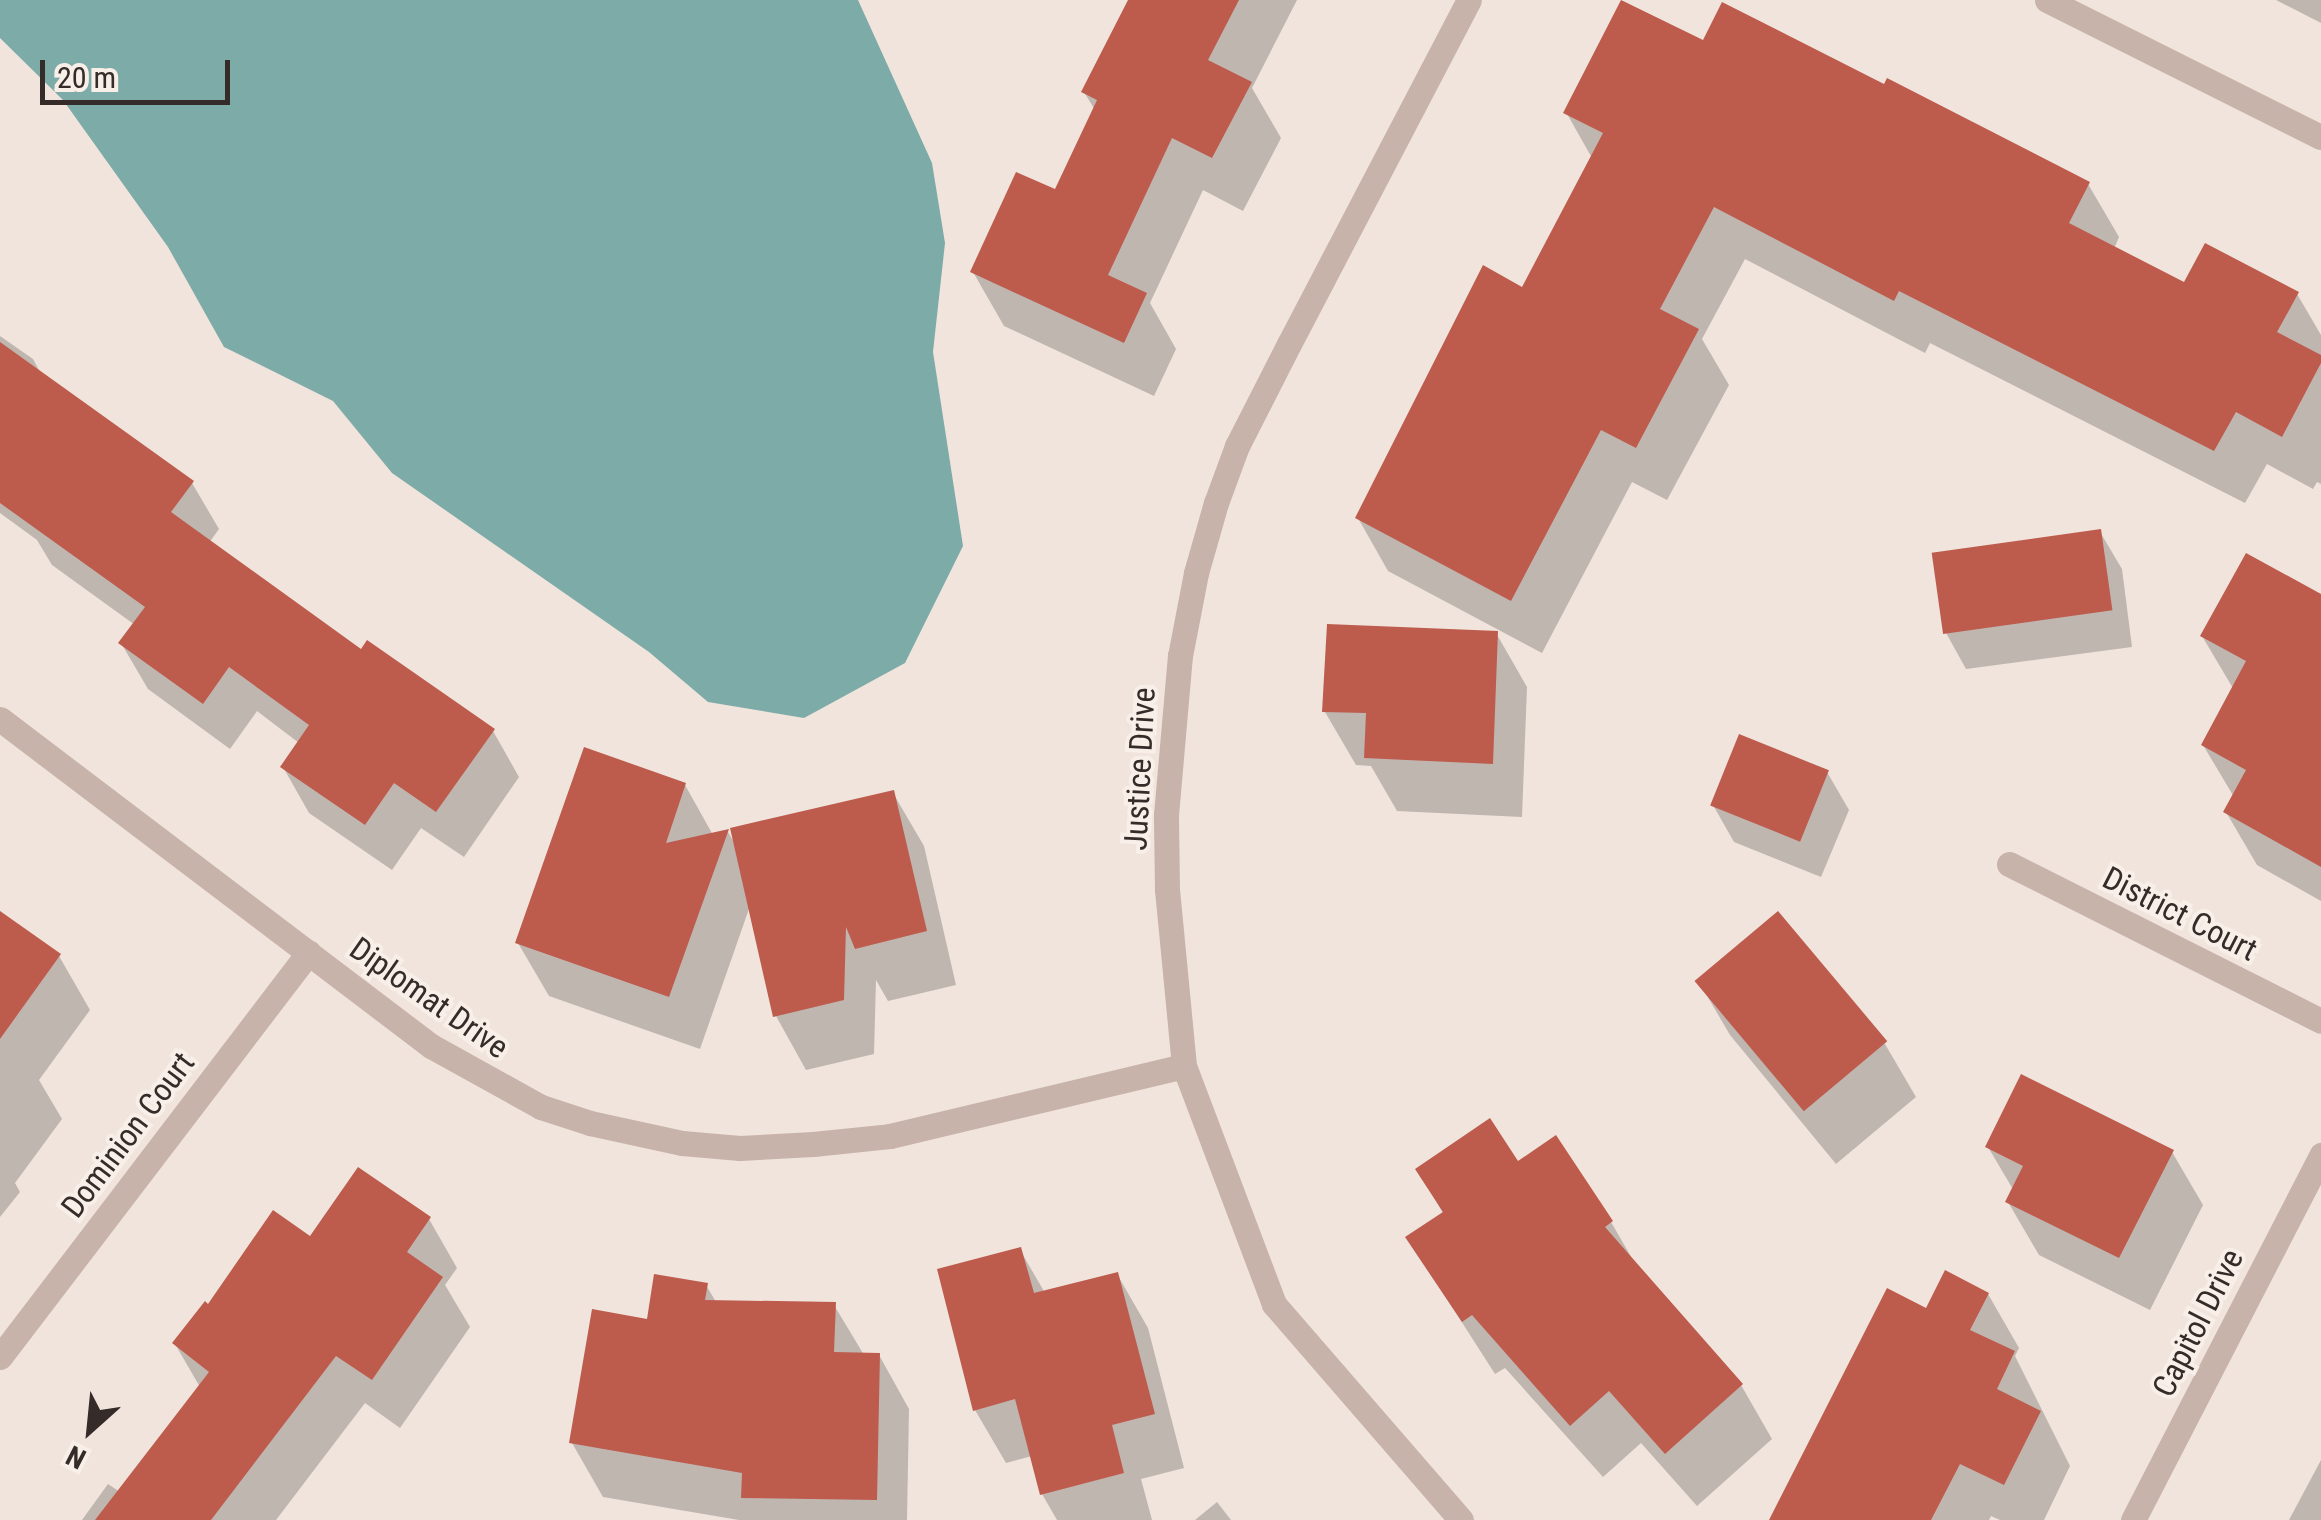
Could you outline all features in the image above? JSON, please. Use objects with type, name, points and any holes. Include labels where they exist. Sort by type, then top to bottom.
[{"type":"street","name":"Justice Drive","points":[[1461,1520],[1274,1304],[1184,1066],[1167,890],[1166,815],[1180,656],[1196,574],[1238,446],[1470,0]]},
{"type":"street","points":[[2047,0],[2321,137]]},
{"type":"street","name":"Diplomat Drive","points":[[0,719],[431,1046],[485,1080],[541,1107],[637,1136],[740,1148],[890,1136],[1184,1066]]},
{"type":"street","name":"District Court","points":[[2009,864],[2321,1021]]},
{"type":"street","name":"Dominion Court","points":[[0,1356],[308,952]]},
{"type":"street","name":"Capitol Drive","points":[[2133,1520],[2321,1155]]},
{"type":"water","points":[[0,0],[858,0],[932,163],[945,243],[933,352],[963,546],[905,663],[804,718],[708,702],[649,652],[392,473],[333,401],[224,347],[168,247],[63,100],[0,38]]},
{"type":"building","points":[[1128,0],[1239,0],[1208,60],[1252,82],[1212,158],[1172,138],[1108,275],[1147,293],[1124,343],[970,272],[1016,172],[1055,189],[1097,100],[1081,92]]},
{"type":"building","points":[[1621,0],[1703,40],[1722,2],[1884,84],[1887,78],[2090,182],[2069,223],[2184,282],[2205,243],[2299,292],[2277,332],[2321,355],[2321,363],[2282,437],[2236,412],[2214,451],[1899,291],[1894,301],[1714,207],[1660,309],[1699,329],[1636,448],[1601,430],[1511,601],[1355,518],[1483,265],[1522,287],[1603,133],[1563,113]]},
{"type":"building","points":[[0,342],[194,481],[171,512],[361,649],[367,640],[495,729],[436,812],[394,783],[365,825],[280,767],[309,725],[229,667],[203,704],[118,643],[145,607],[0,503]]},
{"type":"building","points":[[2101,529],[2112,610],[1943,634],[1932,553]]},
{"type":"building","points":[[2246,553],[2321,594],[2321,867],[2223,812],[2246,770],[2201,745],[2246,661],[2200,636]]},
{"type":"building","points":[[1327,624],[1498,631],[1493,764],[1364,758],[1366,713],[1322,712]]},
{"type":"building","points":[[1739,734],[1829,770],[1800,842],[1710,805]]},
{"type":"building","points":[[584,747],[686,783],[666,843],[729,829],[669,997],[515,943]]},
{"type":"building","points":[[894,790],[927,931],[855,949],[846,927],[844,1000],[773,1017],[730,828]]},
{"type":"building","points":[[0,911],[61,954],[0,1039]]},
{"type":"building","points":[[1778,911],[1887,1041],[1804,1111],[1695,981]]},
{"type":"building","points":[[2021,1074],[2174,1150],[2119,1258],[2005,1202],[2023,1166],[1985,1147]]},
{"type":"building","points":[[1490,1118],[1518,1161],[1556,1135],[1613,1221],[1605,1227],[1743,1384],[1665,1454],[1609,1391],[1570,1426],[1472,1315],[1462,1322],[1405,1237],[1443,1212],[1415,1169]]},
{"type":"building","points":[[358,1167],[431,1217],[407,1252],[443,1277],[372,1380],[336,1356],[211,1520],[95,1520],[209,1372],[172,1343],[205,1301],[208,1304],[273,1210],[310,1236]]},
{"type":"building","points":[[1021,1247],[1034,1293],[1118,1272],[1155,1414],[1112,1425],[1124,1473],[1040,1495],[1015,1399],[973,1411],[937,1269]]},
{"type":"building","points":[[1945,1270],[1989,1293],[1970,1330],[2015,1351],[1997,1389],[2041,1411],[2004,1485],[1960,1464],[1931,1520],[1769,1520],[1887,1288],[1926,1308]]},
{"type":"building","points":[[654,1274],[708,1283],[705,1300],[836,1302],[834,1352],[880,1353],[877,1500],[741,1498],[742,1473],[569,1443],[592,1309],[647,1319]]}]
